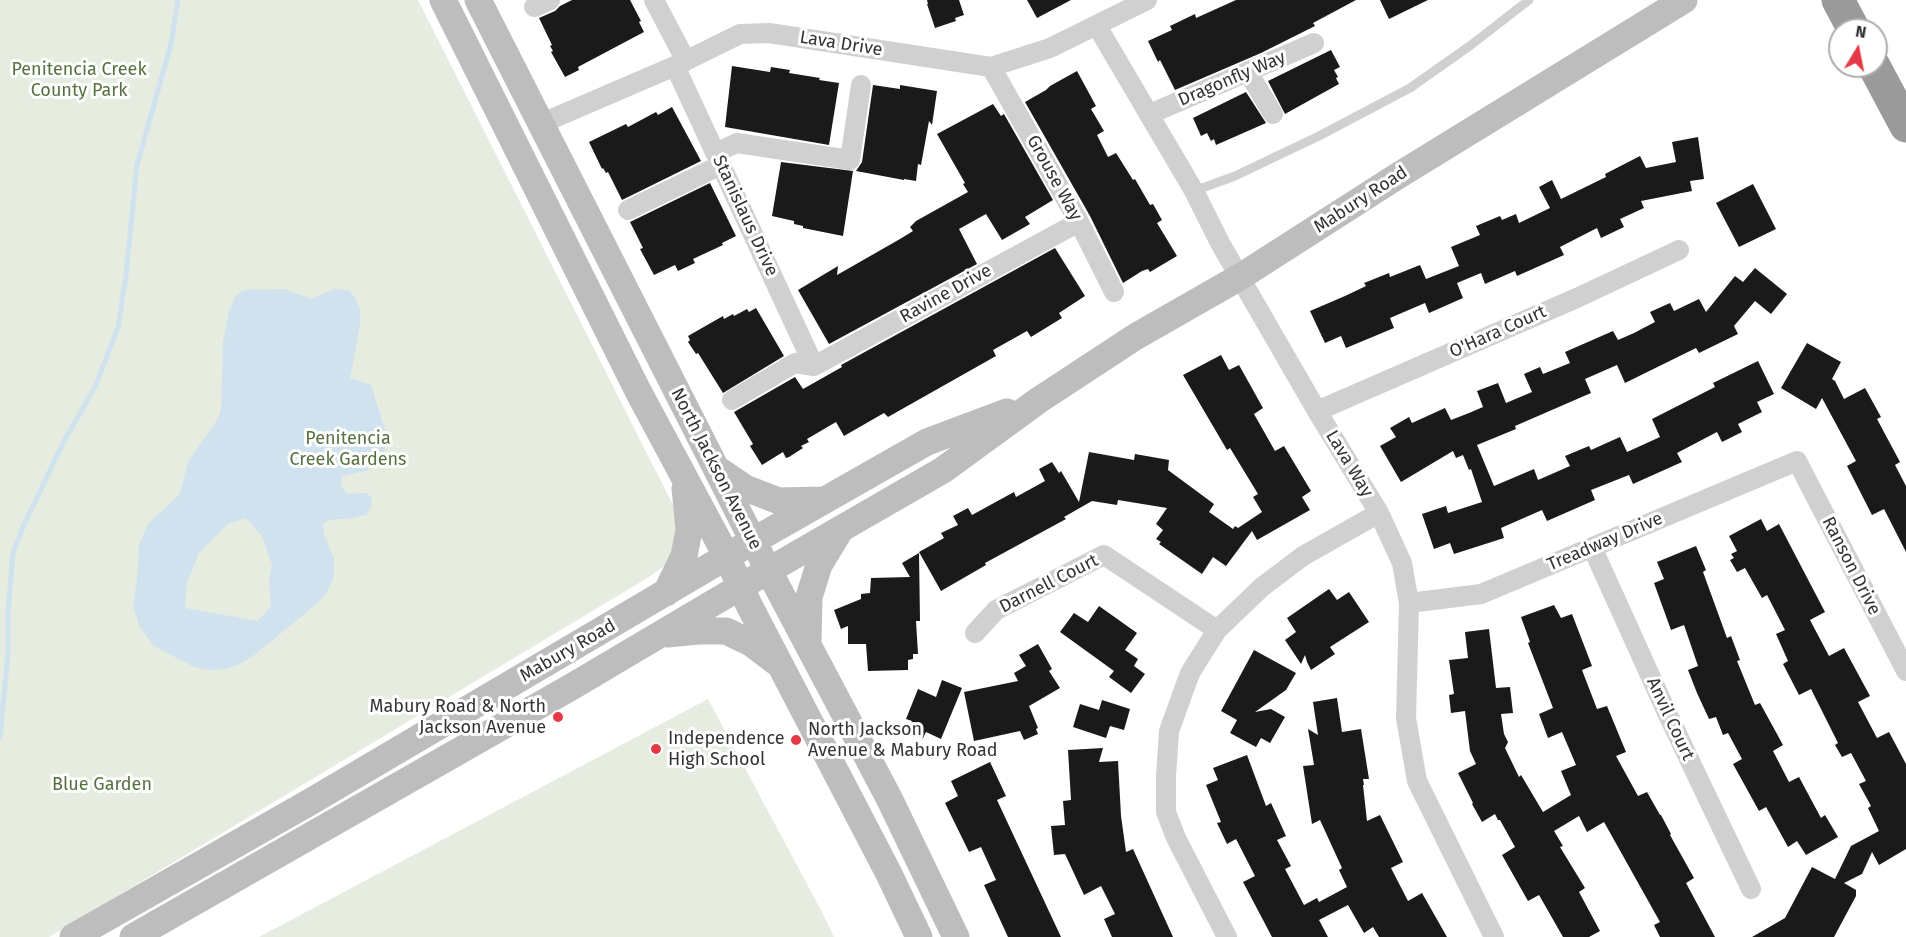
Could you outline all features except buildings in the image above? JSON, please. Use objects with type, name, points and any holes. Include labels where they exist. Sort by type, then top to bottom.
[{"type":"highway","points":[[1838,0],[1848,18]]},
{"type":"highway","points":[[1880,78],[1906,126]]},
{"type":"main road","name":"North Jackson Avenue","points":[[443,0],[638,391],[727,557],[740,587],[884,864],[919,937]]},
{"type":"main road","name":"North Jackson Avenue","points":[[478,0],[753,541],[899,819],[956,937]]},
{"type":"main road","name":"Mabury Road","points":[[134,937],[573,686],[944,470],[1039,400],[1135,337],[1240,277],[1396,177],[1684,0]]},
{"type":"main road","name":"Mabury Road","points":[[73,937],[300,808],[753,541],[927,442],[1039,400]]},
{"type":"main road","points":[[716,469],[745,488],[779,501],[828,500]]},
{"type":"main road","points":[[666,593],[684,556],[688,530],[683,475]]},
{"type":"main road","points":[[808,645],[809,597],[819,565],[841,528]]},
{"type":"main road","points":[[660,635],[699,630],[726,632],[751,644],[782,666]]},
{"type":"street","name":"Stanislaus Drive","points":[[654,0],[718,159],[814,366]]},
{"type":"street","name":"Lava Drive","points":[[540,124],[741,34],[769,33],[991,67],[1050,48],[1147,0]]},
{"type":"street","name":"Lava Way","points":[[1097,26],[1150,114],[1194,191],[1220,243],[1378,513],[1402,563],[1409,603],[1406,718],[1417,781],[1494,937]]},
{"type":"street","name":"Dragonfly Way","points":[[1150,114],[1314,43]]},
{"type":"street","name":"Grouse Way","points":[[991,67],[1079,222],[1114,292]]},
{"type":"street","points":[[1248,72],[1273,114]]},
{"type":"street","points":[[628,210],[718,159],[737,143],[850,160],[861,85]]},
{"type":"street","name":"Ravine Drive","points":[[814,366],[1079,222]]},
{"type":"street","name":"O'Hara Court","points":[[1317,411],[1579,297],[1679,250]]},
{"type":"street","points":[[732,400],[795,363],[814,366]]},
{"type":"street","name":"Treadway Drive","points":[[1409,603],[1481,594],[1797,461]]},
{"type":"street","name":"Ranson Drive","points":[[1797,461],[1906,671]]},
{"type":"street","points":[[1227,937],[1176,838],[1166,812],[1169,731],[1190,673],[1217,630],[1262,587],[1303,555],[1378,513]]},
{"type":"street","name":"Anvil Court","points":[[1592,547],[1668,715],[1751,889]]},
{"type":"street","name":"Darnell Court","points":[[975,633],[996,610],[1104,555],[1217,630]]},
{"type":"lane","points":[[1194,191],[1235,176],[1319,136],[1410,88],[1529,0]]},
{"type":"green space","name":"Penitencia Creek Gardens","points":[[0,0],[418,0],[680,519],[680,544],[667,564],[649,577],[49,937],[0,937]]},
{"type":"green space","name":"Independence High School","points":[[708,699],[834,937],[259,937]]},
{"type":"water","points":[[285,289],[311,299],[334,289],[348,290],[355,297],[360,310],[360,325],[350,378],[371,385],[386,433],[385,450],[376,464],[366,471],[342,476],[341,486],[348,494],[367,493],[371,497],[372,505],[366,515],[329,520],[323,524],[324,534],[334,558],[334,577],[326,594],[253,656],[226,669],[210,670],[194,667],[154,646],[139,626],[133,605],[139,545],[148,524],[180,494],[188,462],[221,411],[223,342],[229,312],[235,297],[243,290]],"holes":[[[246,518],[262,536],[272,565],[269,580],[271,606],[258,621],[185,608],[187,583],[199,553],[228,524]]]},
{"type":"waterway","points":[[0,737],[8,653],[8,613],[13,553],[63,443],[96,385],[118,327],[126,275],[137,165],[171,44],[178,0]]},
{"type":"place","name":"Mabury Road & North Jackson Avenue","points":[[558,717]]},
{"type":"place","name":"North Jackson Avenue & Mabury Road","points":[[796,740]]},
{"type":"place","name":"Independence High School","points":[[656,749]]},
{"type":"park label","name":"Penitencia Creek County Park","points":[[79,80]]},
{"type":"park label","name":"Blue Garden","points":[[102,785]]}]
